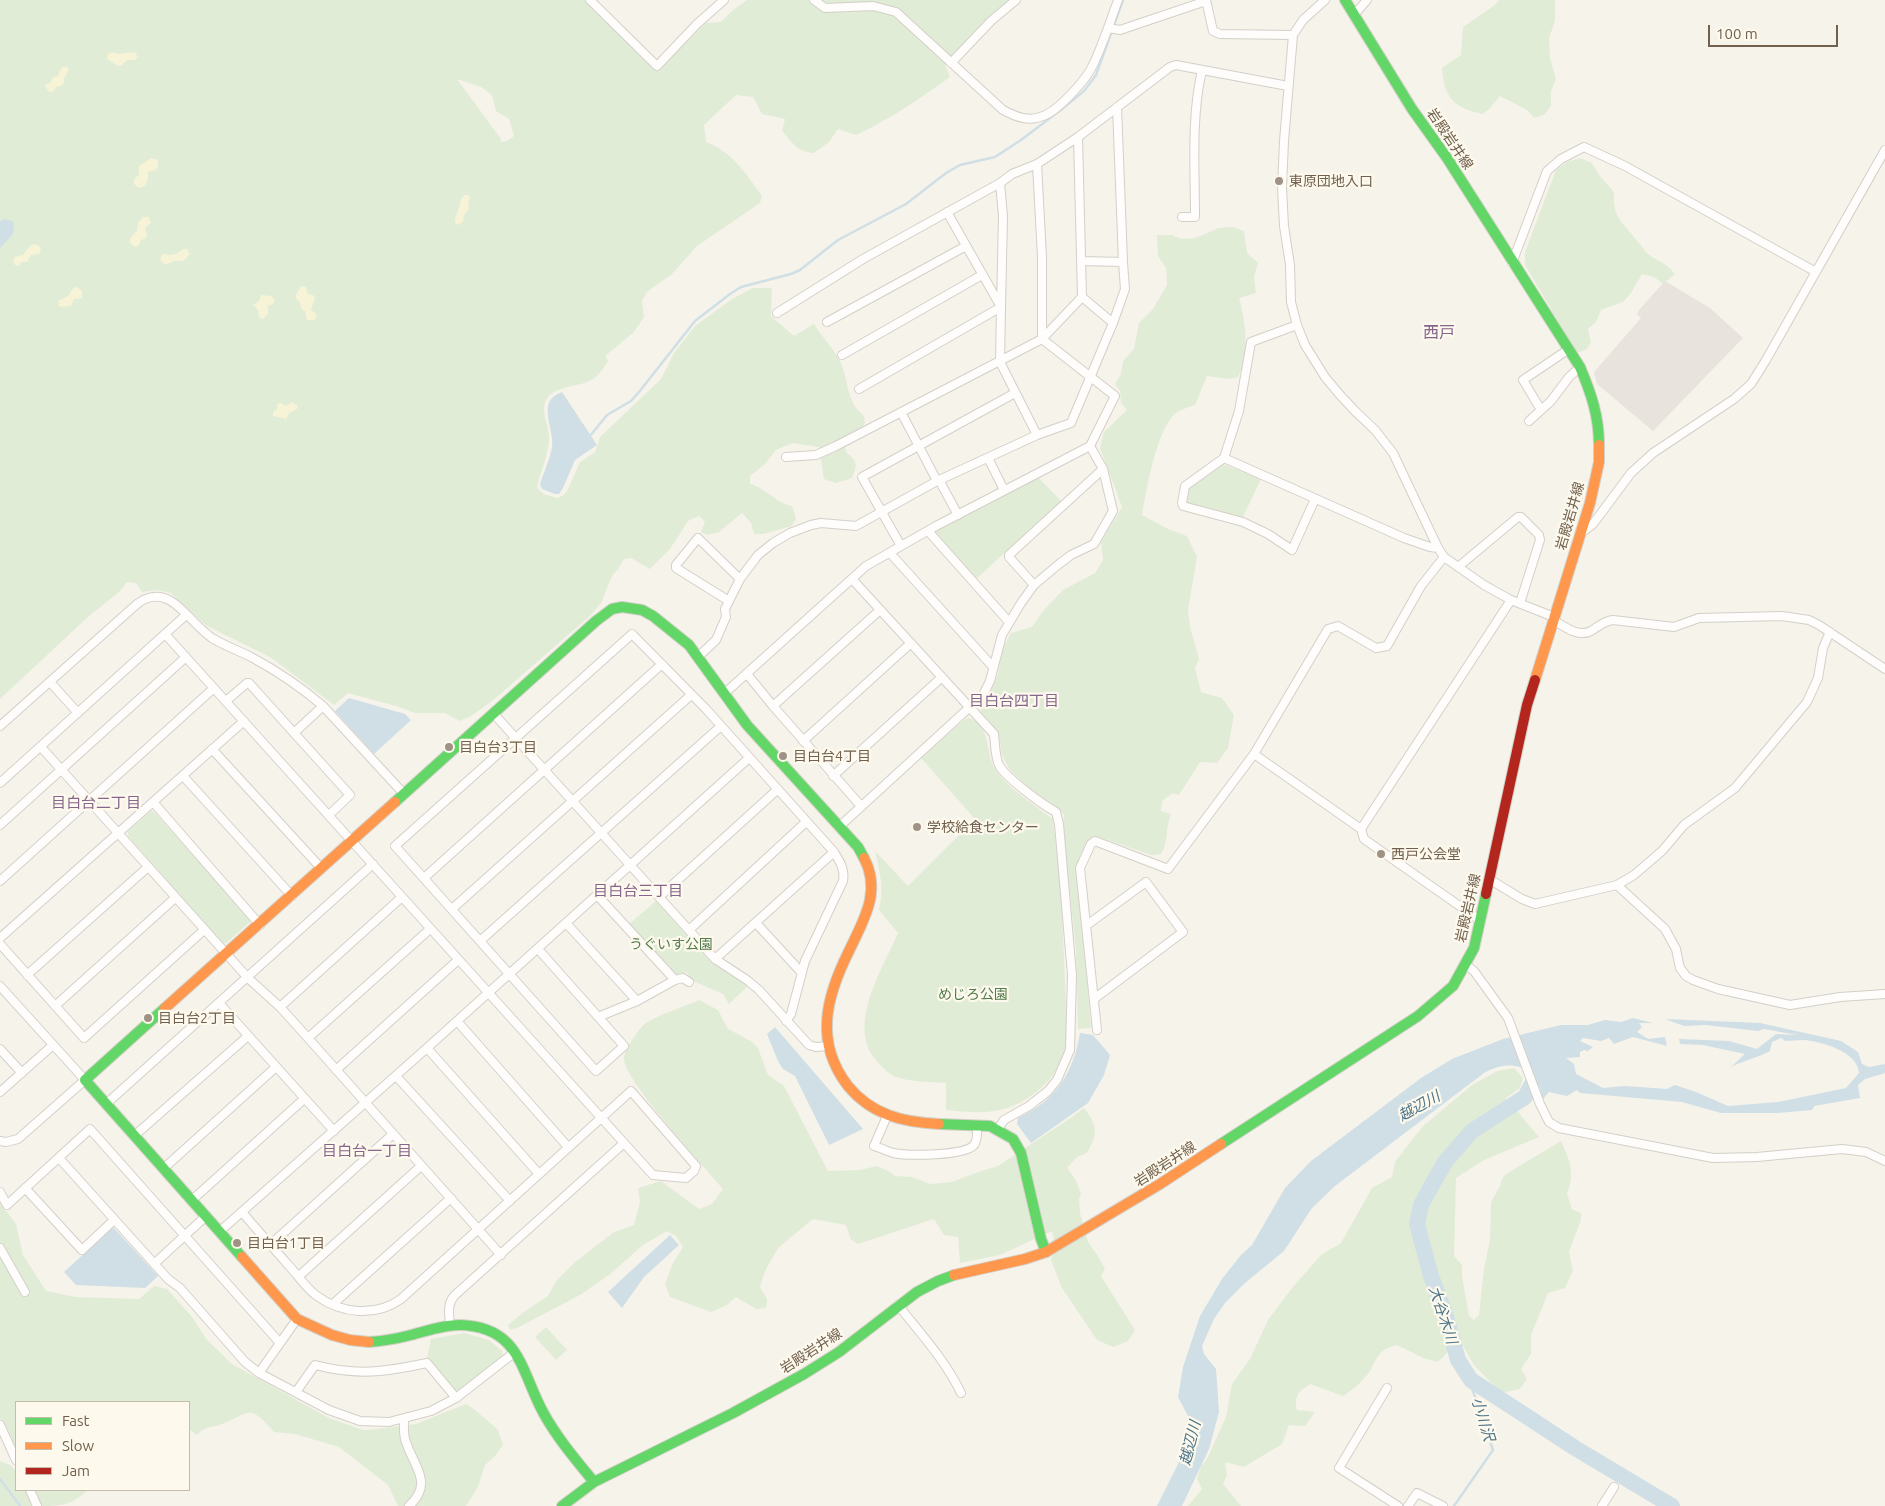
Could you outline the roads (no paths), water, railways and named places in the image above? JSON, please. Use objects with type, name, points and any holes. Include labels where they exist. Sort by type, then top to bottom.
[{"type":"street","points":[[590,0],[657,66],[697,24],[724,0]]},
{"type":"street","points":[[814,0],[825,8],[873,6],[896,12],[1004,110],[1022,119],[1044,116],[1079,85],[1093,66],[1118,0]]},
{"type":"street","points":[[950,63],[991,21],[1016,0]]},
{"type":"street","points":[[1108,28],[1120,30],[1206,0],[1213,31],[1220,34],[1293,35]]},
{"type":"street","points":[[1325,0],[1302,20],[1293,35],[1282,188],[1284,226],[1290,265],[1291,302],[1305,345],[1325,377],[1355,411],[1375,430],[1393,453],[1444,557],[1511,600],[1553,619],[1576,632],[1584,634],[1606,621],[1613,620],[1674,627],[1699,618],[1782,616],[1809,620],[1885,669]]},
{"type":"street","name":"岩殿岩井線","points":[[562,1506],[594,1482],[733,1413],[804,1374],[839,1352],[917,1292],[951,1276],[1025,1259],[1046,1252],[1160,1184],[1418,1016],[1453,986],[1466,965],[1474,948],[1481,921],[1488,879],[1527,705],[1596,476],[1600,444],[1597,412],[1588,382],[1569,349],[1512,263],[1345,0]]},
{"type":"street","points":[[1354,15],[1367,0]]},
{"type":"street","points":[[777,313],[863,259],[1000,183],[1012,174],[1037,164],[1078,137],[1170,67],[1176,65],[1288,86]]},
{"type":"street","points":[[1182,217],[1195,217],[1194,134],[1197,92],[1202,70]]},
{"type":"street","points":[[699,656],[716,640],[726,617],[725,609],[740,579],[758,556],[773,543],[790,533],[821,524],[856,526],[938,481],[1037,435],[1071,423],[1126,289],[1123,262],[1117,107]]},
{"type":"street","points":[[786,457],[816,455],[1000,362],[1042,339],[1082,297],[1078,137]]},
{"type":"street","points":[[1512,263],[1547,171],[1561,159],[1584,147],[1625,166],[1816,272]]},
{"type":"street","points":[[1580,534],[1593,524],[1641,463],[1734,399],[1751,384],[1885,150]]},
{"type":"street","points":[[1037,164],[1042,257],[1042,339]]},
{"type":"street","points":[[1000,183],[1003,216],[1000,362],[1037,435]]},
{"type":"street","points":[[947,212],[1001,307]]},
{"type":"street","points":[[827,322],[966,246]]},
{"type":"street","points":[[1081,261],[1123,262]]},
{"type":"street","points":[[842,355],[982,275]]},
{"type":"street","points":[[1082,297],[1113,323]]},
{"type":"street","points":[[859,389],[1001,307]]},
{"type":"street","points":[[1297,325],[1251,342],[1239,411],[1224,458],[1185,486],[1182,506],[1243,522],[1268,534],[1292,550],[1315,500]]},
{"type":"street","points":[[724,693],[866,566],[1004,490],[1090,446],[1116,396],[1042,339]]},
{"type":"street","points":[[1541,410],[1523,380],[1569,349]]},
{"type":"street","points":[[1529,421],[1551,400],[1568,377],[1580,367]]},
{"type":"street","points":[[901,546],[862,477],[1015,393]]},
{"type":"street","points":[[901,412],[958,515]]},
{"type":"street","points":[[840,826],[983,695],[990,681],[1002,635],[1034,586],[1071,555],[1094,544],[1113,511],[1103,469],[1090,446]]},
{"type":"street","points":[[988,458],[1004,490]]},
{"type":"street","points":[[1224,458],[1404,538],[1438,548]]},
{"type":"street","points":[[1034,586],[1009,556],[1103,469]]},
{"type":"street","points":[[1458,567],[1518,517],[1522,517],[1539,535],[1540,540],[1520,604]]},
{"type":"street","points":[[928,531],[1009,622]]},
{"type":"street","points":[[729,601],[676,568],[676,564],[698,538],[740,579]]},
{"type":"street","points":[[890,553],[993,667]]},
{"type":"street","points":[[1097,1030],[1080,868],[1091,844],[1095,841],[1168,869],[1254,754],[1328,629],[1338,626],[1376,648],[1387,646],[1421,586],[1444,557]]},
{"type":"street","points":[[852,579],[994,734],[999,765],[1019,785],[1056,812],[1059,824],[1072,975],[1070,1050],[1063,1068],[1048,1091],[1030,1106],[1004,1120],[998,1129]]},
{"type":"street","points":[[0,726],[145,598],[162,598],[170,601],[202,631],[214,639],[254,658],[308,693],[404,794]]},
{"type":"street","points":[[1361,829],[1511,600]]},
{"type":"street","points":[[0,1141],[6,1142],[18,1139],[292,896],[492,713],[596,621],[612,609],[631,608],[642,610],[653,616],[689,645],[699,656],[748,725],[858,847],[867,864],[871,881],[869,909],[847,954],[829,1001],[826,1021],[828,1046],[839,1074],[858,1098],[887,1116],[925,1124],[990,1126],[1013,1139],[1021,1153],[1046,1252]]},
{"type":"street","points":[[773,706],[880,610]]},
{"type":"street","points":[[0,782],[186,615]]},
{"type":"street","points":[[1488,879],[1522,899],[1535,904],[1617,885],[1634,875],[1662,851],[1684,825],[1735,788],[1786,729],[1807,702],[1818,678],[1823,648],[1830,632]]},
{"type":"street","points":[[165,634],[329,815],[430,929],[601,1118],[624,1143],[653,1176],[686,1178],[694,1171],[696,1166],[631,1091],[601,1118],[568,1147],[479,1229],[390,1307],[369,1312],[357,1311],[333,1304],[315,1295],[242,1212]]},
{"type":"street","points":[[538,949],[624,1046],[596,1071],[395,846],[632,634],[721,726],[834,852],[842,864],[845,873],[843,881],[805,961],[791,1014],[786,1021]]},
{"type":"street","points":[[803,741],[911,643]]},
{"type":"street","points":[[0,825],[186,657]]},
{"type":"street","points":[[424,878],[662,664]]},
{"type":"street","points":[[746,674],[861,806]]},
{"type":"street","points":[[833,776],[942,677]]},
{"type":"street","points":[[50,682],[78,713]]},
{"type":"street","points":[[226,701],[249,683],[350,795],[329,815]]},
{"type":"street","points":[[0,881],[214,688]]},
{"type":"street","points":[[452,910],[691,695]]},
{"type":"street","points":[[294,733],[322,706]]},
{"type":"street","points":[[492,713],[715,959],[747,980],[809,1045],[816,1047],[828,1046]]},
{"type":"street","points":[[0,938],[244,721]]},
{"type":"street","points":[[480,941],[721,726]]},
{"type":"street","points":[[41,747],[248,978],[280,1007],[501,1255]]},
{"type":"street","points":[[212,749],[321,868]]},
{"type":"street","points":[[1254,754],[1361,829],[1364,839],[1481,921]]},
{"type":"street","points":[[219,1232],[396,1076],[749,758]]},
{"type":"street","points":[[183,776],[292,896]]},
{"type":"street","points":[[658,897],[777,790]]},
{"type":"street","points":[[153,802],[260,924]]},
{"type":"street","points":[[688,930],[806,822]]},
{"type":"street","points":[[715,959],[834,852]]},
{"type":"street","points":[[106,1104],[373,864]]},
{"type":"street","points":[[27,975],[148,867]]},
{"type":"street","points":[[1087,925],[1146,882],[1183,932],[1094,999]]},
{"type":"street","points":[[1617,885],[1665,929],[1676,949],[1680,968],[1686,976],[1693,980],[1718,989],[1790,1005],[1840,997],[1885,994]]},
{"type":"street","points":[[597,895],[675,980]]},
{"type":"street","points":[[280,1007],[402,897]]},
{"type":"street","points":[[55,1006],[175,898]]},
{"type":"street","points":[[566,923],[637,1001]]},
{"type":"street","points":[[756,923],[801,972]]},
{"type":"street","points":[[308,1038],[430,929]]},
{"type":"street","points":[[0,944],[84,1038],[204,930]]},
{"type":"street","points":[[336,1070],[458,960]]},
{"type":"street","points":[[1466,965],[1474,971],[1508,1018],[1540,1104],[1549,1122],[1559,1128],[1714,1158],[1757,1157],[1842,1149],[1866,1152],[1885,1161]]},
{"type":"street","points":[[598,1017],[637,1001],[675,980],[683,978],[689,982]]},
{"type":"street","points":[[0,986],[297,1319],[318,1331],[344,1340],[369,1342],[386,1341],[450,1324],[468,1324],[488,1329],[504,1340],[515,1352],[544,1413],[575,1459],[594,1482]]},
{"type":"street","points":[[219,1004],[334,1131]]},
{"type":"street","points":[[457,1021],[568,1147]]},
{"type":"street","points":[[134,1136],[248,1036]]},
{"type":"street","points":[[0,1092],[53,1045]]},
{"type":"street","points":[[427,1048],[539,1174]]},
{"type":"street","points":[[0,1049],[22,1073]]},
{"type":"street","points":[[163,1169],[276,1067]]},
{"type":"street","points":[[396,1076],[510,1201]]},
{"type":"street","points":[[191,1201],[304,1099]]},
{"type":"street","points":[[887,1116],[874,1146],[893,1153],[917,1155],[966,1150],[974,1145],[977,1126]]},
{"type":"street","points":[[0,1192],[7,1205],[90,1129],[280,1343]]},
{"type":"street","points":[[270,1245],[393,1134]]},
{"type":"street","points":[[450,1324],[448,1311],[450,1302],[624,1143]]},
{"type":"street","points":[[59,1158],[168,1280],[180,1288],[245,1362],[259,1373],[329,1410],[354,1419],[373,1422],[404,1419],[431,1411],[456,1398],[515,1352]]},
{"type":"street","points":[[298,1276],[421,1166]]},
{"type":"street","points":[[25,1188],[82,1250],[114,1220]]},
{"type":"street","points":[[333,1304],[451,1198]]},
{"type":"street","points":[[154,1264],[205,1216]]},
{"type":"street","points":[[0,1248],[24,1292]]},
{"type":"street","points":[[898,1306],[946,1365],[961,1393]]},
{"type":"street","points":[[259,1373],[297,1319]]},
{"type":"street","points":[[296,1392],[315,1365],[338,1371],[364,1372],[385,1371],[427,1363],[456,1398]]},
{"type":"street","points":[[1387,1388],[1339,1468],[1398,1506]]},
{"type":"street","points":[[404,1419],[404,1436],[422,1476],[415,1500],[408,1506]]},
{"type":"street","points":[[0,1424],[15,1458]]},
{"type":"street","points":[[1602,1506],[1614,1487]]},
{"type":"street","points":[[30,1491],[37,1506]]},
{"type":"street","points":[[1408,1506],[1417,1494],[1443,1506]]},
{"type":"water","points":[[5,219],[14,223],[13,234],[0,248],[0,221]]},
{"type":"water","points":[[562,392],[597,445],[575,460],[563,488],[559,494],[555,494],[542,489],[540,484],[552,447],[548,416],[549,402],[554,396]]},
{"type":"water","points":[[349,698],[405,714],[411,720],[374,754],[335,711]]},
{"type":"water","name":"越辺川","points":[[1633,1018],[1653,1023],[1639,1023],[1642,1027],[1637,1032],[1648,1039],[1665,1037],[1667,1046],[1633,1037],[1614,1044],[1609,1038],[1601,1041],[1583,1038],[1580,1041],[1593,1047],[1588,1051],[1580,1052],[1580,1057],[1566,1058],[1574,1064],[1576,1074],[1603,1088],[1625,1086],[1667,1089],[1675,1085],[1728,1106],[1778,1102],[1846,1088],[1859,1073],[1853,1059],[1838,1049],[1812,1041],[1785,1041],[1781,1038],[1772,1042],[1770,1051],[1731,1067],[1745,1054],[1703,1045],[1680,1044],[1679,1039],[1729,1041],[1757,1049],[1776,1034],[1797,1035],[1764,1029],[1758,1031],[1705,1025],[1684,1026],[1665,1019],[1760,1023],[1841,1041],[1858,1052],[1862,1064],[1869,1067],[1885,1064],[1885,1073],[1865,1079],[1858,1085],[1860,1098],[1814,1106],[1812,1110],[1778,1113],[1721,1113],[1682,1102],[1580,1093],[1577,1090],[1567,1096],[1549,1092],[1543,1099],[1535,1071],[1520,1067],[1503,1066],[1484,1073],[1335,1186],[1312,1208],[1284,1251],[1245,1283],[1225,1303],[1214,1319],[1202,1346],[1204,1354],[1216,1369],[1219,1412],[1209,1449],[1182,1506],[1157,1506],[1182,1456],[1188,1416],[1178,1397],[1183,1367],[1200,1316],[1222,1279],[1241,1255],[1252,1245],[1285,1188],[1311,1161],[1421,1078],[1452,1059],[1503,1039],[1561,1025],[1588,1025],[1605,1020],[1621,1022]]},
{"type":"water","points":[[775,1027],[863,1129],[829,1145],[795,1076],[783,1069],[778,1061],[767,1034]]},
{"type":"water","points":[[1080,1033],[1093,1035],[1110,1055],[1104,1075],[1088,1103],[1031,1143],[1017,1124],[1018,1118],[1043,1103],[1061,1084],[1073,1061]]},
{"type":"water","points":[[114,1228],[158,1276],[145,1288],[76,1285],[64,1272]]},
{"type":"water","points":[[670,1235],[679,1245],[644,1277],[622,1308],[608,1292]]},
{"type":"waterway","points":[[590,436],[607,415],[631,401],[695,321],[730,294],[741,287],[800,270],[838,240],[906,204],[946,173],[960,165],[995,157],[1062,109],[1084,91],[1096,75],[1123,0]]},
{"type":"waterway","name":"大谷木川","points":[[1545,1060],[1525,1097],[1472,1131],[1445,1162],[1421,1205],[1417,1224],[1431,1276],[1445,1313],[1458,1360],[1471,1380],[1575,1448],[1672,1506]]},
{"type":"waterway","name":"小川沢","points":[[1454,1506],[1493,1450],[1471,1380]]},
{"type":"waterway","points":[[0,1479],[20,1506]]},
{"type":"place","name":"東原団地入口","points":[[1279,181]]},
{"type":"place","name":"目白台3丁目","points":[[449,747]]},
{"type":"place","name":"目白台4丁目","points":[[783,756]]},
{"type":"place","name":"学校給食センター","points":[[917,827]]},
{"type":"place","name":"西戸公会堂","points":[[1381,854]]},
{"type":"place","name":"目白台2丁目","points":[[148,1018]]},
{"type":"place","name":"目白台1丁目","points":[[237,1243]]},
{"type":"district","name":"西戸","points":[[1439,333]]},
{"type":"district","name":"目白台四丁目","points":[[1014,701]]},
{"type":"district","name":"目白台二丁目","points":[[96,803]]},
{"type":"district","name":"目白台三丁目","points":[[638,891]]},
{"type":"district","name":"目白台一丁目","points":[[367,1151]]},
{"type":"park label","name":"うぐいす公園","points":[[671,944]]},
{"type":"park label","name":"めじろ公園","points":[[973,994]]}]
